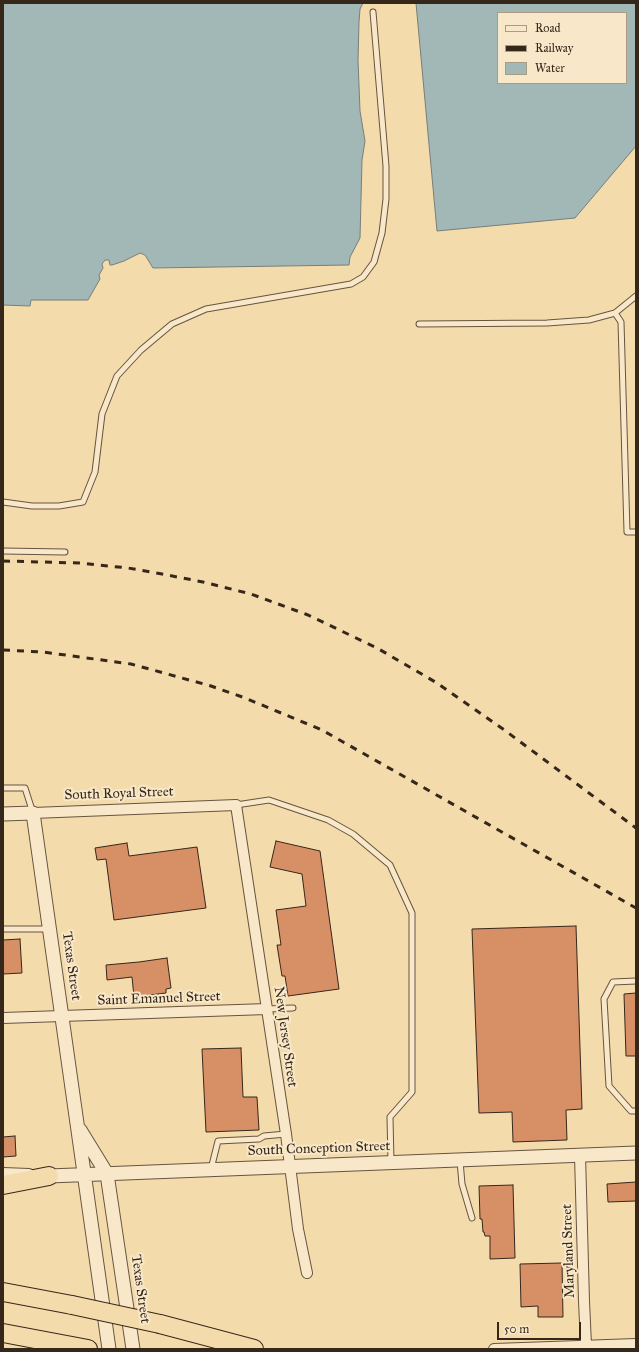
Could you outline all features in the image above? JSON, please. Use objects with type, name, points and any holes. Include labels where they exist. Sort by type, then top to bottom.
[{"type":"highway","points":[[3,1185],[49,1176]]},
{"type":"highway","points":[[3,1292],[72,1304],[160,1324],[254,1349]]},
{"type":"highway","points":[[3,1333],[83,1348]]},
{"type":"street","name":"South Royal Street","points":[[3,814],[236,805]]},
{"type":"street","name":"New Jersey Street","points":[[236,805],[286,1134],[298,1229],[307,1273]]},
{"type":"street","name":"Texas Street","points":[[33,813],[109,1349]]},
{"type":"street","name":"Saint Emanuel Street","points":[[3,1018],[267,1009]]},
{"type":"street","name":"Texas Street","points":[[76,1124],[107,1174],[133,1349]]},
{"type":"street","name":"South Conception Street","points":[[3,1173],[49,1176],[84,1175],[636,1153]]},
{"type":"street","name":"Maryland Street","points":[[580,1155],[586,1346]]},
{"type":"street","points":[[494,1349],[636,1344]]},
{"type":"lane","points":[[3,502],[32,506],[59,506],[83,502],[95,472],[102,414],[118,376],[141,350],[172,324],[206,309],[351,284],[363,277],[374,262],[382,233],[386,199],[386,166],[373,12]]},
{"type":"lane","points":[[419,324],[547,323],[589,320],[615,313],[636,296]]},
{"type":"lane","points":[[615,313],[621,322],[627,532],[636,532]]},
{"type":"lane","points":[[3,551],[65,552]]},
{"type":"lane","points":[[3,788],[25,788],[33,813]]},
{"type":"lane","points":[[236,805],[269,800],[328,820],[353,834],[390,865],[412,913],[412,1092],[390,1117],[391,1162]]},
{"type":"lane","points":[[3,930],[49,929]]},
{"type":"lane","points":[[636,981],[613,982],[604,999],[609,1086],[631,1111],[636,1111]]},
{"type":"lane","points":[[267,1009],[293,1008]]},
{"type":"lane","points":[[211,1170],[218,1141],[259,1139],[264,1136],[286,1134]]},
{"type":"lane","points":[[460,1160],[462,1184],[472,1218]]},
{"type":"water","points":[[3,3],[363,3],[360,9],[358,60],[360,111],[365,141],[362,160],[360,238],[350,257],[349,265],[153,268],[145,255],[140,253],[112,265],[110,265],[109,260],[105,260],[102,264],[103,268],[99,275],[100,279],[88,300],[31,300],[30,306],[3,305]]},
{"type":"water","points":[[416,3],[636,3],[636,146],[575,218],[437,231]]},
{"type":"building","points":[[276,841],[320,851],[339,989],[288,996],[285,976],[282,976],[277,945],[281,945],[276,910],[306,906],[302,874],[270,867]]},
{"type":"building","points":[[127,843],[129,856],[197,847],[206,908],[114,920],[106,859],[97,860],[95,848]]},
{"type":"building","points":[[576,926],[582,1109],[566,1110],[567,1140],[513,1142],[512,1112],[479,1113],[472,929]]},
{"type":"building","points":[[20,939],[22,973],[3,974],[3,940]]},
{"type":"building","points":[[167,958],[171,988],[166,989],[166,993],[134,997],[132,977],[107,980],[106,965]]},
{"type":"building","points":[[636,993],[636,1056],[626,1056],[624,994]]},
{"type":"building","points":[[241,1048],[243,1097],[257,1097],[259,1130],[206,1132],[202,1049]]},
{"type":"building","points":[[15,1136],[16,1156],[3,1157],[3,1137]]},
{"type":"building","points":[[636,1182],[636,1201],[608,1202],[607,1184]]},
{"type":"building","points":[[513,1185],[515,1258],[490,1259],[490,1236],[485,1236],[483,1232],[482,1219],[480,1219],[479,1186]]},
{"type":"building","points":[[562,1263],[563,1317],[538,1317],[538,1306],[521,1307],[520,1264]]},
{"type":"railway","points":[[3,561],[79,563],[128,568],[162,574],[251,594],[308,615],[377,648],[437,683],[503,729],[636,828]]},
{"type":"railway","points":[[3,650],[43,652],[131,664],[211,686],[245,698],[322,730],[636,908]]}]
